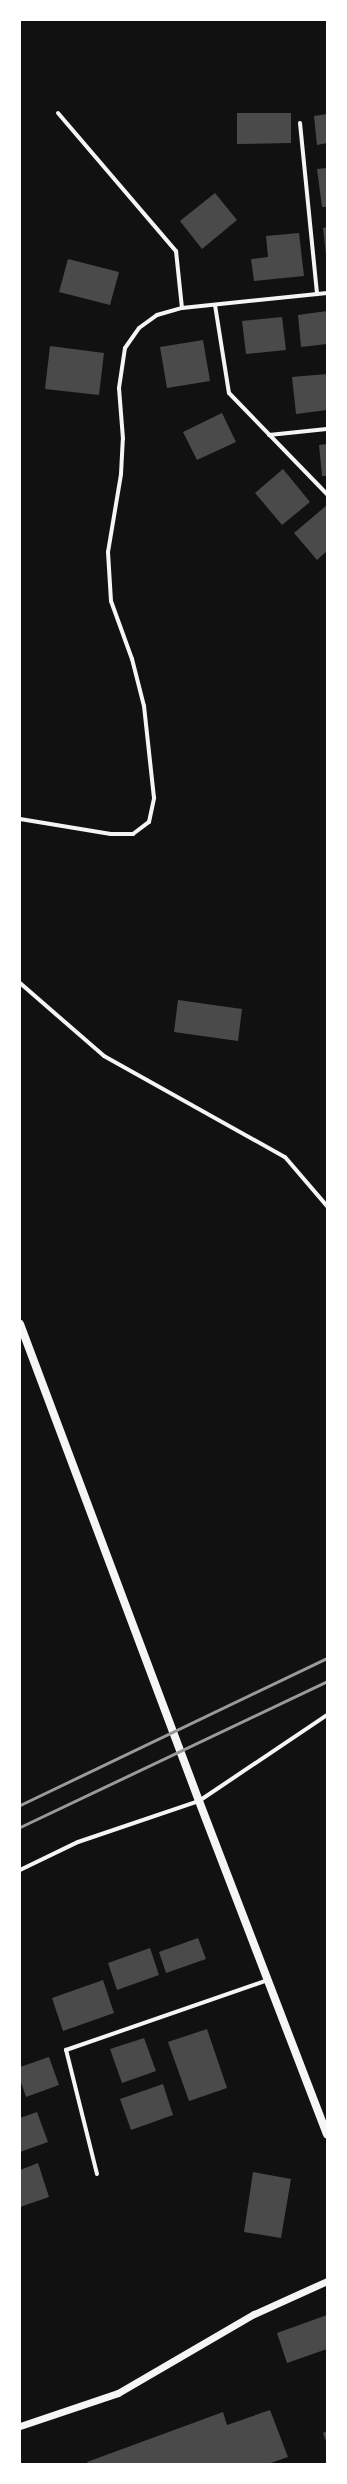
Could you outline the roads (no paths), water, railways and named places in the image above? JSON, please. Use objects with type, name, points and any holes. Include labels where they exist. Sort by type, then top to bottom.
[{"type":"main road","points":[[20,1324],[199,1801],[327,2134]]},
{"type":"street","points":[[58,113],[176,251],[182,308]]},
{"type":"street","points":[[300,123],[317,294]]},
{"type":"street","points":[[20,819],[111,834],[133,834],[149,822],[154,798],[144,706],[112,601],[108,552],[121,474],[123,439],[119,388],[125,348],[140,328],[157,315],[182,308],[327,293]]},
{"type":"street","points":[[214,305],[229,394],[327,494]]},
{"type":"street","points":[[269,435],[327,429]]},
{"type":"street","points":[[20,983],[104,1056],[286,1157],[327,1206]]},
{"type":"street","points":[[20,1870],[78,1842],[199,1801],[327,1715]]},
{"type":"street","points":[[97,2174],[66,2050],[268,1980]]},
{"type":"street","points":[[20,2426],[118,2393],[254,2314],[327,2280]]},
{"type":"railway","points":[[20,1805],[327,1658]]},
{"type":"railway","points":[[20,1827],[327,1681]]}]
